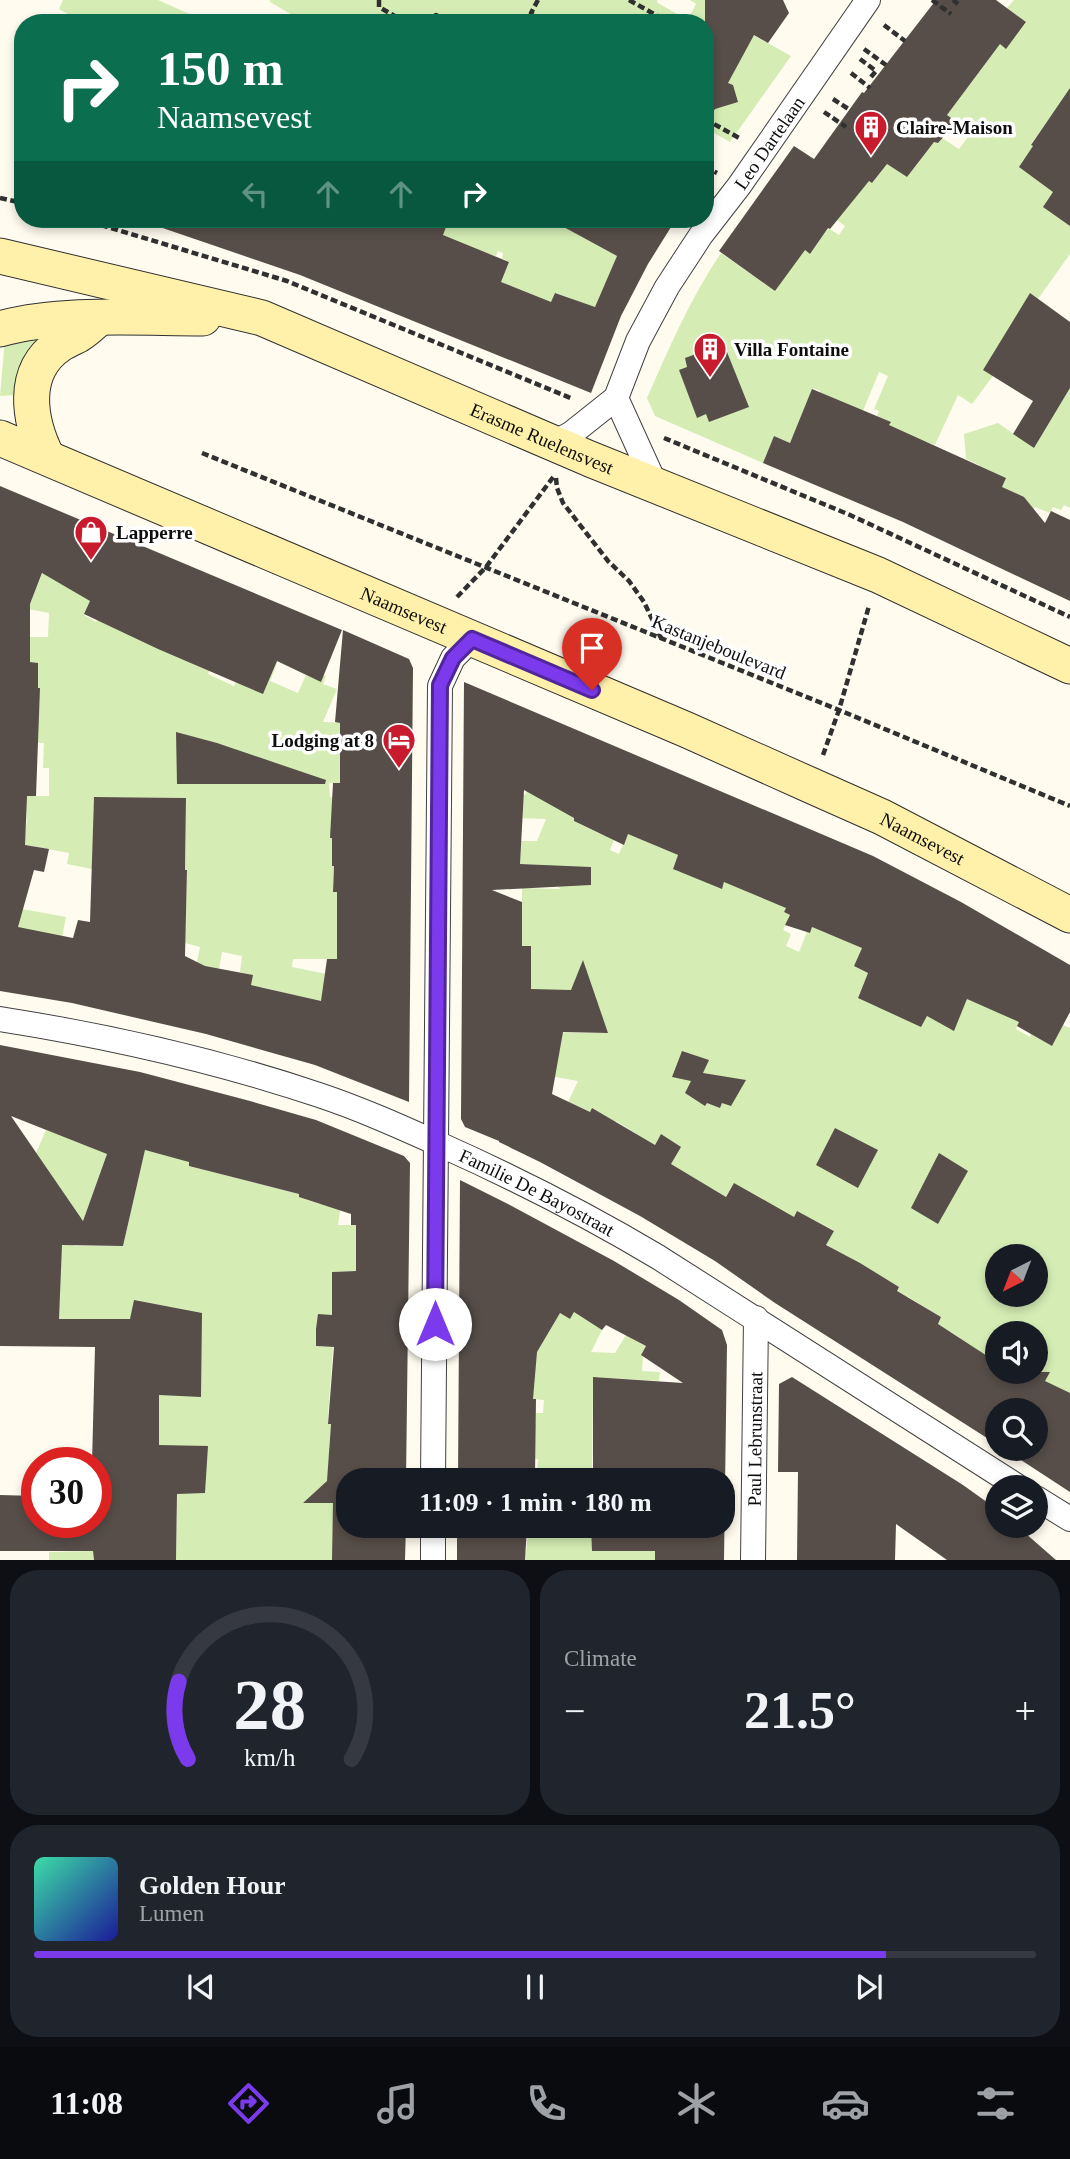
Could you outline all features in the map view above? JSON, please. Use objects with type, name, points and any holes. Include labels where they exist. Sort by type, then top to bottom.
[{"type":"main road","name":"Erasme Ruelensvest","points":[[0,256],[262,318],[555,458],[656,486],[878,575],[1070,666]]},
{"type":"main road","points":[[0,329],[25,322],[99,318],[262,318]]},
{"type":"main road","points":[[47,457],[36,436],[31,401],[33,381],[42,363],[58,345],[80,334],[99,318]]},
{"type":"main road","name":"Naamsevest","points":[[0,438],[687,730],[882,817],[1070,915]]},
{"type":"street","name":"Leo Dartelaan","points":[[714,219],[868,0]]},
{"type":"street","name":"Leo Dartelaan","points":[[608,404],[667,287],[707,228]]},
{"type":"street","points":[[555,458],[608,404],[626,422],[656,486]]},
{"type":"street","points":[[433,1468],[440,685],[453,658],[472,639]]},
{"type":"street","name":"Familie De Bayostraat","points":[[0,1018],[116,1039],[197,1058],[320,1095],[436,1142],[521,1181],[609,1228],[756,1318],[1000,1475]]},
{"type":"street","name":"Paul Lebrunstraat","points":[[753,1560],[756,1318]]},
{"type":"street","points":[[1048,1505],[1070,1519]]},
{"type":"street","points":[[433,1538],[433,1560]]},
{"type":"path","points":[[379,0],[379,7],[391,14]]},
{"type":"path","points":[[629,0],[654,14]]},
{"type":"path","points":[[932,0],[951,14]]},
{"type":"path","points":[[714,124],[763,151]]},
{"type":"path","points":[[111,228],[287,281],[608,404]]},
{"type":"path","points":[[626,422],[861,519],[1070,617]]},
{"type":"path","name":"Kastanjeboulevard","points":[[202,453],[839,710],[1068,807]]},
{"type":"path","points":[[451,603],[486,567],[555,458]]},
{"type":"path","points":[[555,458],[556,488],[563,503],[608,561],[629,581],[662,638]]},
{"type":"path","points":[[823,756],[878,575]]},
{"type":"green space","points":[[63,0],[158,0],[190,14],[68,14],[59,9]]},
{"type":"green space","points":[[657,0],[677,14],[291,14],[270,2]]},
{"type":"green space","points":[[690,0],[714,0],[709,10],[791,56],[730,142],[714,133],[714,14],[691,14],[696,4]]},
{"type":"green space","points":[[1014,0],[1070,0],[1070,118],[1056,109],[1031,144],[1070,204],[1070,254],[1038,299],[993,376],[972,404],[958,395],[935,445],[888,428],[890,422],[877,416],[879,411],[874,409],[888,376],[879,372],[863,411],[814,410],[820,391],[813,388],[790,443],[774,436],[763,463],[655,416],[647,398],[690,306],[721,253],[775,291],[786,275],[793,242],[810,254],[828,228],[839,235],[845,226],[833,217],[869,181],[873,182],[887,164],[907,177],[933,141],[938,143],[942,138],[959,149],[971,133],[947,115],[1000,44],[1006,48],[1026,23],[1007,8]]},
{"type":"green space","points":[[445,228],[573,228],[571,231],[617,256],[588,327],[570,298],[555,293],[548,310],[497,292],[509,262],[502,258],[503,253],[498,251],[496,256],[486,253],[435,254]]},
{"type":"green space","points":[[45,333],[17,395],[0,396],[5,339]]},
{"type":"green space","points":[[1070,388],[1070,508],[1064,505],[1061,510],[1053,507],[1050,513],[1035,507],[1033,510],[1001,489],[1005,481],[973,478],[979,465],[966,459],[964,434],[998,423],[1034,448]]},
{"type":"green space","points":[[49,557],[90,601],[84,615],[96,622],[106,602],[212,664],[208,674],[234,686],[236,681],[279,658],[270,681],[298,693],[306,675],[320,681],[323,675],[326,676],[323,684],[337,689],[323,722],[355,723],[340,759],[340,783],[329,783],[330,797],[335,797],[330,838],[334,866],[333,892],[356,892],[351,959],[293,959],[292,967],[356,980],[333,1005],[262,987],[250,992],[252,976],[240,972],[242,956],[222,952],[217,981],[194,976],[200,947],[185,943],[186,798],[94,797],[92,869],[67,864],[69,853],[31,846],[13,854],[26,827],[24,796],[49,796],[49,768],[43,768],[44,743],[27,742],[38,688],[38,663],[11,662],[22,637],[48,637],[49,613],[28,609]]},
{"type":"green space","points":[[528,789],[574,818],[574,821],[598,833],[615,837],[610,850],[619,854],[632,824],[654,845],[678,855],[673,868],[679,872],[686,869],[722,888],[726,878],[750,893],[774,903],[789,900],[784,912],[790,915],[783,930],[791,934],[786,946],[799,952],[807,932],[810,933],[812,927],[828,934],[830,930],[862,948],[854,966],[868,973],[858,997],[875,1006],[927,1016],[954,1030],[972,988],[1020,1019],[1016,1029],[1052,1046],[1063,1025],[1070,1028],[1070,1393],[1059,1404],[1045,1384],[1048,1384],[1048,1321],[985,1321],[985,1356],[962,1343],[960,1338],[951,1332],[947,1336],[936,1328],[941,1317],[908,1297],[894,1296],[899,1287],[845,1255],[836,1271],[834,1250],[826,1244],[834,1230],[797,1212],[777,1249],[734,1184],[724,1199],[707,1186],[668,1169],[680,1148],[661,1134],[649,1155],[635,1133],[616,1121],[613,1126],[592,1108],[590,1112],[568,1102],[578,1081],[555,1077],[524,1032],[607,1033],[530,1013],[517,946],[522,913],[522,888],[560,889],[542,865],[514,864],[515,841],[537,841],[546,819],[514,818],[520,795],[525,795]]},
{"type":"green space","points":[[22,909],[66,917],[60,947],[16,936]]},
{"type":"green space","points":[[46,1130],[108,1151],[74,1246],[123,1246],[145,1150],[167,1156],[191,1155],[189,1166],[299,1194],[299,1197],[319,1204],[341,1204],[338,1225],[356,1225],[356,1271],[332,1272],[332,1284],[346,1308],[316,1335],[316,1346],[333,1347],[328,1416],[328,1423],[331,1424],[329,1448],[342,1449],[319,1503],[333,1503],[332,1560],[176,1560],[178,1450],[159,1451],[159,1319],[53,1321],[36,1153]]},
{"type":"green space","points":[[574,1312],[602,1330],[591,1352],[615,1353],[637,1317],[643,1338],[640,1343],[646,1346],[641,1354],[642,1371],[660,1372],[659,1381],[593,1377],[592,1468],[537,1468],[538,1459],[500,1457],[536,1424],[536,1413],[543,1413],[544,1400],[524,1398],[528,1357],[560,1313],[570,1319]]},
{"type":"green space","points":[[528,1538],[592,1538],[592,1551],[655,1551],[655,1560],[525,1560]]},
{"type":"green space","points":[[93,1551],[94,1560],[49,1560],[49,1552]]},
{"type":"building","points":[[705,0],[783,0],[789,13],[768,43],[754,35],[728,83],[733,85],[738,102],[714,111],[714,14],[705,14]]},
{"type":"building","points":[[936,0],[996,0],[1026,22],[1006,49],[1000,44],[947,115],[957,122],[938,143],[934,142],[907,177],[887,164],[872,183],[869,181],[830,229],[828,228],[810,254],[805,250],[775,291],[719,251],[794,146],[814,159],[862,92],[864,93]]},
{"type":"building","points":[[1070,88],[1070,226],[1043,207],[1053,192],[1019,167]]},
{"type":"building","points":[[163,228],[446,228],[443,235],[509,262],[501,282],[551,302],[555,293],[595,307],[617,256],[566,228],[670,228],[621,316],[591,393],[300,275]]},
{"type":"building","points":[[1030,293],[1070,322],[1070,388],[1034,448],[1013,434],[1033,401],[983,370]]},
{"type":"building","name":"Villa Fontaine","points":[[710,349],[713,357],[727,352],[749,407],[709,422],[706,414],[697,418],[679,370],[687,367],[685,358]]},
{"type":"building","points":[[812,389],[891,422],[889,425],[1006,478],[1002,487],[1024,497],[1045,523],[1051,511],[1070,520],[1070,601],[903,522],[763,463],[774,436],[790,443]]},
{"type":"building","points":[[0,486],[342,630],[321,682],[277,661],[263,694],[84,614],[90,601],[42,573],[30,604],[30,662],[38,663],[40,688],[36,796],[27,796],[25,845],[49,849],[44,872],[34,870],[18,927],[73,938],[78,920],[90,922],[94,797],[186,798],[185,956],[205,966],[253,975],[251,985],[321,1001],[327,959],[337,959],[337,892],[333,892],[334,866],[330,838],[333,783],[340,783],[340,723],[335,722],[343,630],[409,659],[413,668],[409,1102],[315,1065],[206,1034],[72,1003],[0,991]]},
{"type":"building","points":[[464,682],[873,856],[961,902],[1070,965],[1070,1012],[1052,1046],[1017,1026],[1019,1022],[967,999],[954,1031],[927,1016],[921,1027],[858,998],[868,973],[854,966],[862,948],[812,927],[810,933],[785,925],[790,915],[784,912],[786,908],[724,882],[722,889],[673,869],[678,855],[628,834],[624,845],[574,821],[574,818],[524,790],[520,864],[591,867],[591,885],[492,890],[522,902],[522,946],[531,946],[531,989],[571,990],[583,960],[608,1033],[563,1032],[552,1094],[590,1112],[592,1108],[655,1145],[661,1134],[681,1147],[671,1164],[726,1197],[734,1183],[794,1217],[797,1211],[834,1231],[826,1245],[899,1287],[897,1291],[941,1317],[938,1324],[985,1355],[985,1384],[1048,1382],[1070,1393],[1070,1492],[1048,1478],[1048,1475],[1022,1461],[1048,1461],[1048,1398],[985,1398],[985,1437],[775,1303],[715,1261],[640,1216],[540,1162],[465,1127],[461,1119]]},
{"type":"building","points":[[176,732],[326,780],[325,784],[177,784]]},
{"type":"building","points":[[0,1045],[140,1072],[250,1101],[316,1120],[404,1156],[410,1163],[406,1468],[336,1468],[336,1538],[406,1538],[405,1560],[332,1560],[333,1503],[303,1503],[327,1481],[334,1347],[316,1346],[316,1329],[318,1314],[332,1315],[332,1272],[356,1271],[356,1225],[351,1225],[351,1214],[299,1197],[299,1194],[189,1166],[189,1162],[145,1150],[123,1246],[62,1245],[59,1319],[130,1319],[134,1300],[202,1313],[201,1397],[159,1395],[159,1445],[208,1446],[205,1493],[177,1494],[176,1560],[94,1560],[93,1551],[0,1551],[0,1495],[21,1496],[21,1538],[112,1538],[112,1447],[92,1447],[95,1347],[0,1346]],"holes":[[[11,1116],[107,1154],[83,1221]]]},
{"type":"building","points":[[682,1051],[709,1060],[703,1073],[746,1080],[731,1106],[722,1103],[720,1108],[707,1103],[705,1106],[685,1093],[691,1081],[672,1077]]},
{"type":"building","points":[[835,1128],[878,1150],[858,1188],[816,1165]]},
{"type":"building","points":[[939,1153],[968,1171],[938,1224],[911,1208]]},
{"type":"building","points":[[460,1180],[614,1261],[679,1300],[722,1330],[727,1345],[725,1468],[593,1468],[593,1377],[683,1383],[641,1355],[646,1346],[606,1325],[602,1330],[574,1312],[570,1319],[560,1313],[537,1352],[533,1399],[536,1399],[535,1468],[458,1468]]},
{"type":"building","points":[[792,1377],[985,1501],[985,1538],[1031,1538],[1056,1560],[947,1560],[896,1524],[895,1560],[797,1560],[798,1472],[778,1472],[779,1384]]},
{"type":"building","points":[[457,1538],[526,1538],[525,1560],[457,1560]]},
{"type":"building","points":[[591,1538],[724,1538],[724,1560],[655,1560],[655,1551],[592,1551]]},
{"type":"place","name":"Claire-Maison","points":[[871,157]]},
{"type":"place","name":"Villa Fontaine","points":[[710,379]]},
{"type":"place","name":"Lapperre","points":[[91,562]]},
{"type":"place","name":"Lodging at 8","points":[[399,770]]},
{"type":"route","points":[[435,1324],[440,685],[456,653],[472,639],[592,690]]}]
